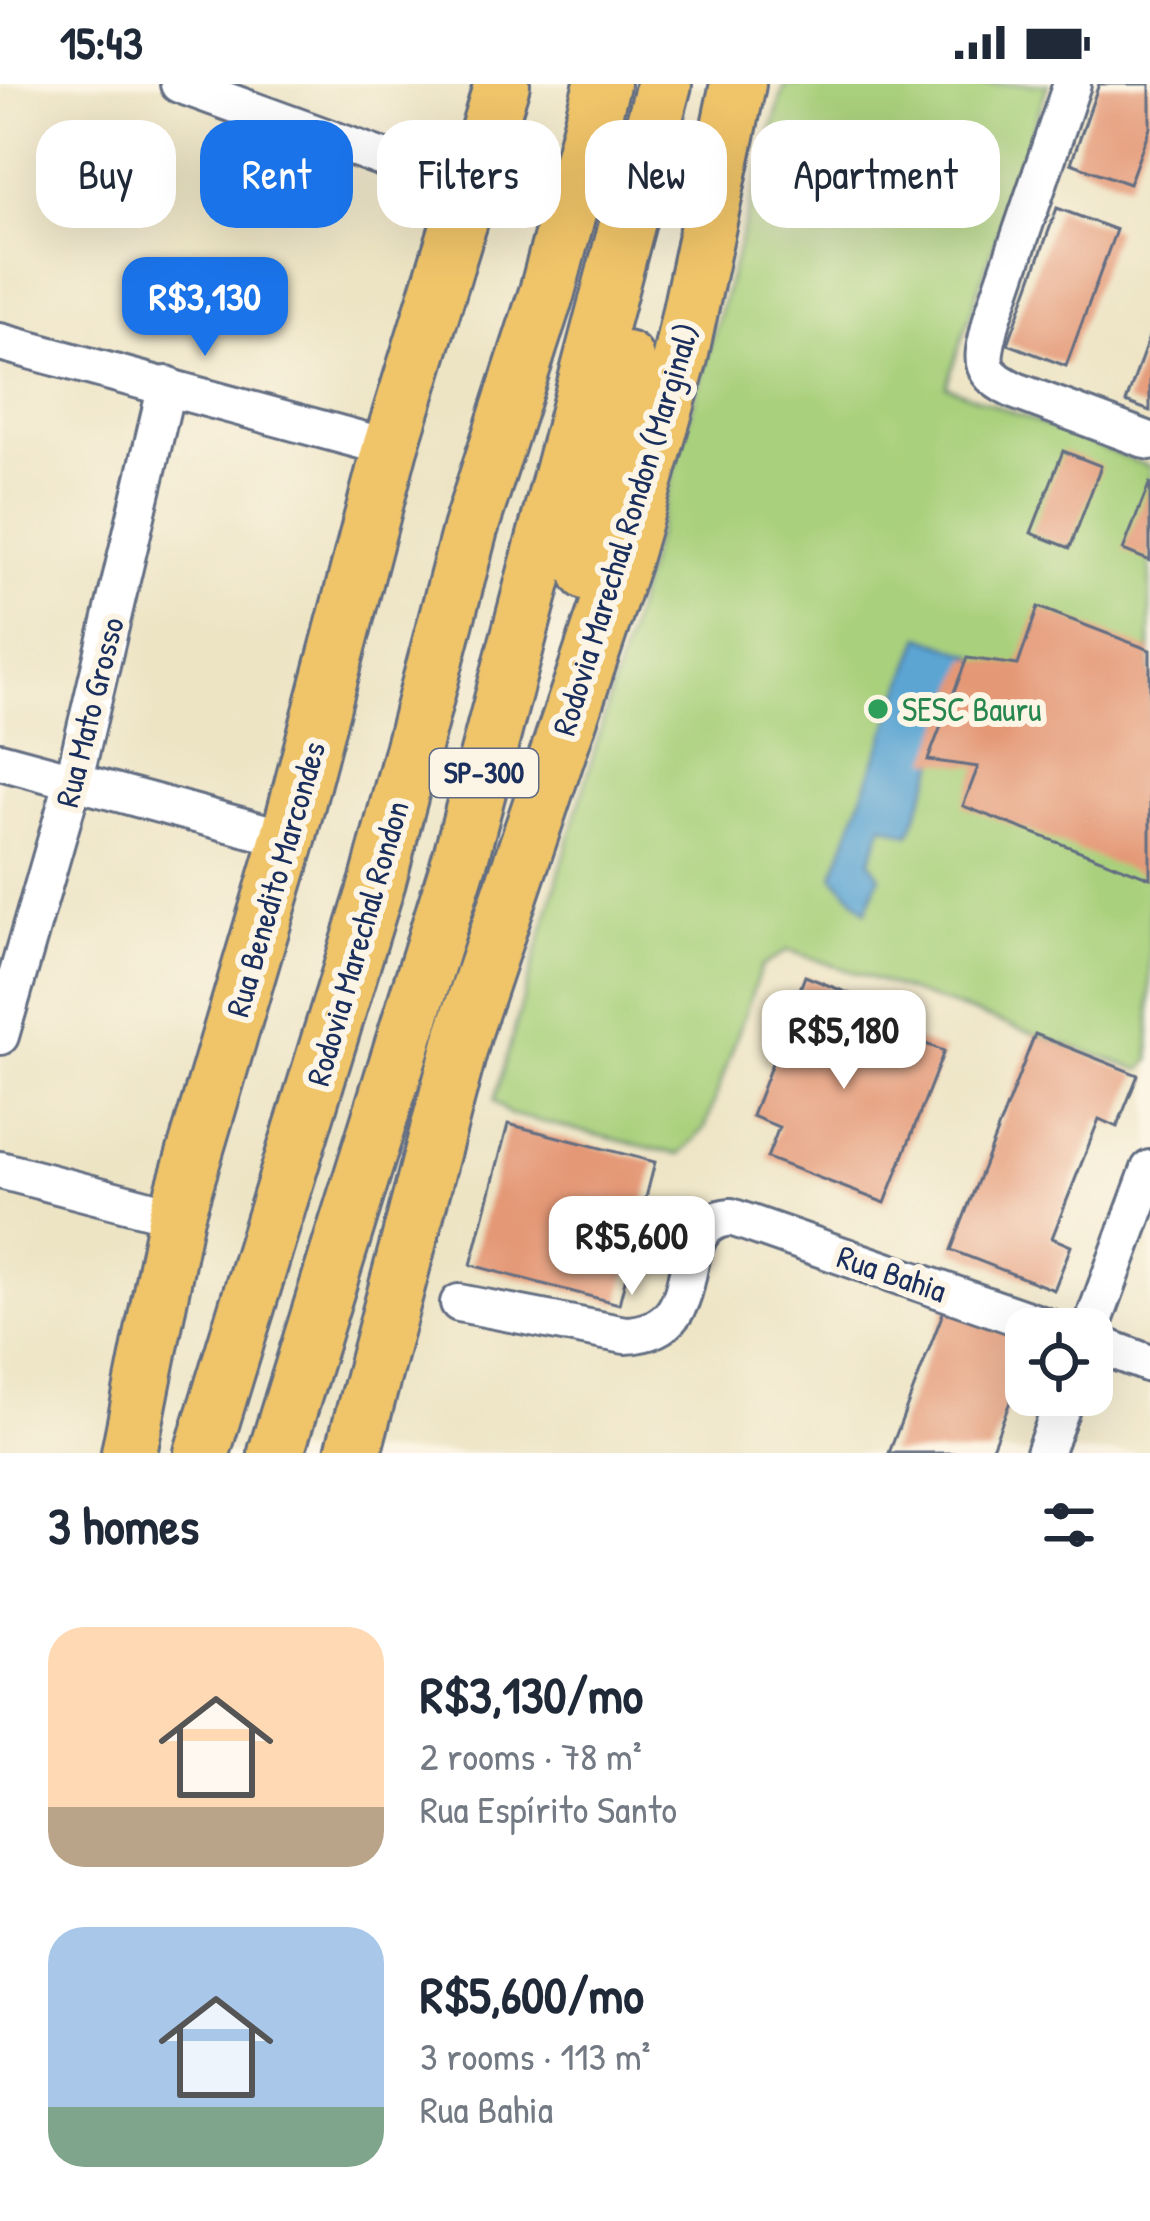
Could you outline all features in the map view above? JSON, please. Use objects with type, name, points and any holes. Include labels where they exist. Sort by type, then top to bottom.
[{"type":"highway","name":"Rua Benedito Marcondes","points":[[491,120],[502,84]]},
{"type":"highway","name":"Rodovia Marechal Rondon","points":[[202,1453],[378,881],[470,529],[547,292],[602,84]]},
{"type":"highway","name":"SP-300","points":[[276,1453],[461,856],[664,84]]},
{"type":"highway","points":[[552,770],[674,84]]},
{"type":"highway","name":"Rodovia Marechal Rondon (Marginal)","points":[[353,1453],[464,1032],[622,563],[680,358],[739,84]]},
{"type":"highway","name":"Rua Benedito Marcondes","points":[[129,1453],[176,1216],[288,839],[390,448],[457,228]]},
{"type":"street","points":[[179,84],[377,156]]},
{"type":"street","points":[[1072,84],[992,319],[985,370],[1016,391],[1150,441]]},
{"type":"street","points":[[0,342],[390,448]]},
{"type":"street","name":"Rua Mato Grosso","points":[[0,1036],[74,779],[167,386]]},
{"type":"street","points":[[0,761],[288,839]]},
{"type":"street","points":[[0,1169],[176,1216]]},
{"type":"street","points":[[1099,1308],[1150,1169]]},
{"type":"street","name":"Rua Bahia","points":[[459,1303],[625,1335],[648,1334],[671,1319],[700,1232],[715,1218],[731,1217],[1005,1312]]},
{"type":"street","points":[[1113,1350],[1150,1364]]},
{"type":"street","points":[[1044,1453],[1058,1416]]},
{"type":"green space","name":"SESC Bauru","points":[[785,84],[1048,84],[1000,226],[1000,120],[775,120]]},
{"type":"green space","name":"SESC Bauru","points":[[751,203],[751,228],[999,228],[946,386],[1150,467],[1150,1060],[1141,1070],[788,950],[761,967],[705,1128],[680,1155],[509,1114],[494,1101]]},
{"type":"water","points":[[921,636],[975,656],[910,834],[883,825],[870,861],[880,876],[866,911],[833,876]]},
{"type":"building","points":[[1099,84],[1150,84],[1150,127],[1129,184],[1071,163]]},
{"type":"building","points":[[1057,208],[1116,230],[1066,366],[1008,344]]},
{"type":"building","points":[[1150,337],[1150,411],[1126,402]]},
{"type":"building","points":[[1063,451],[1101,466],[1070,548],[1031,533]]},
{"type":"building","points":[[1150,482],[1150,561],[1123,550]]},
{"type":"building","points":[[1038,607],[1150,650],[1150,878],[963,806],[978,767],[928,760],[967,658],[1018,665]]},
{"type":"building","points":[[805,976],[866,1000],[859,1018],[944,1051],[885,1203],[767,1158],[779,1127],[752,1116]]},
{"type":"building","points":[[1035,1034],[1138,1075],[1117,1127],[1099,1119],[1052,1238],[1071,1246],[1054,1290],[951,1250]]},
{"type":"building","points":[[508,1124],[655,1162],[619,1304],[471,1265]]},
{"type":"building","points":[[946,1305],[1005,1328],[1005,1415],[990,1453],[889,1453]]},
{"type":"place","name":"SESC Bauru","points":[[878,709]]}]
